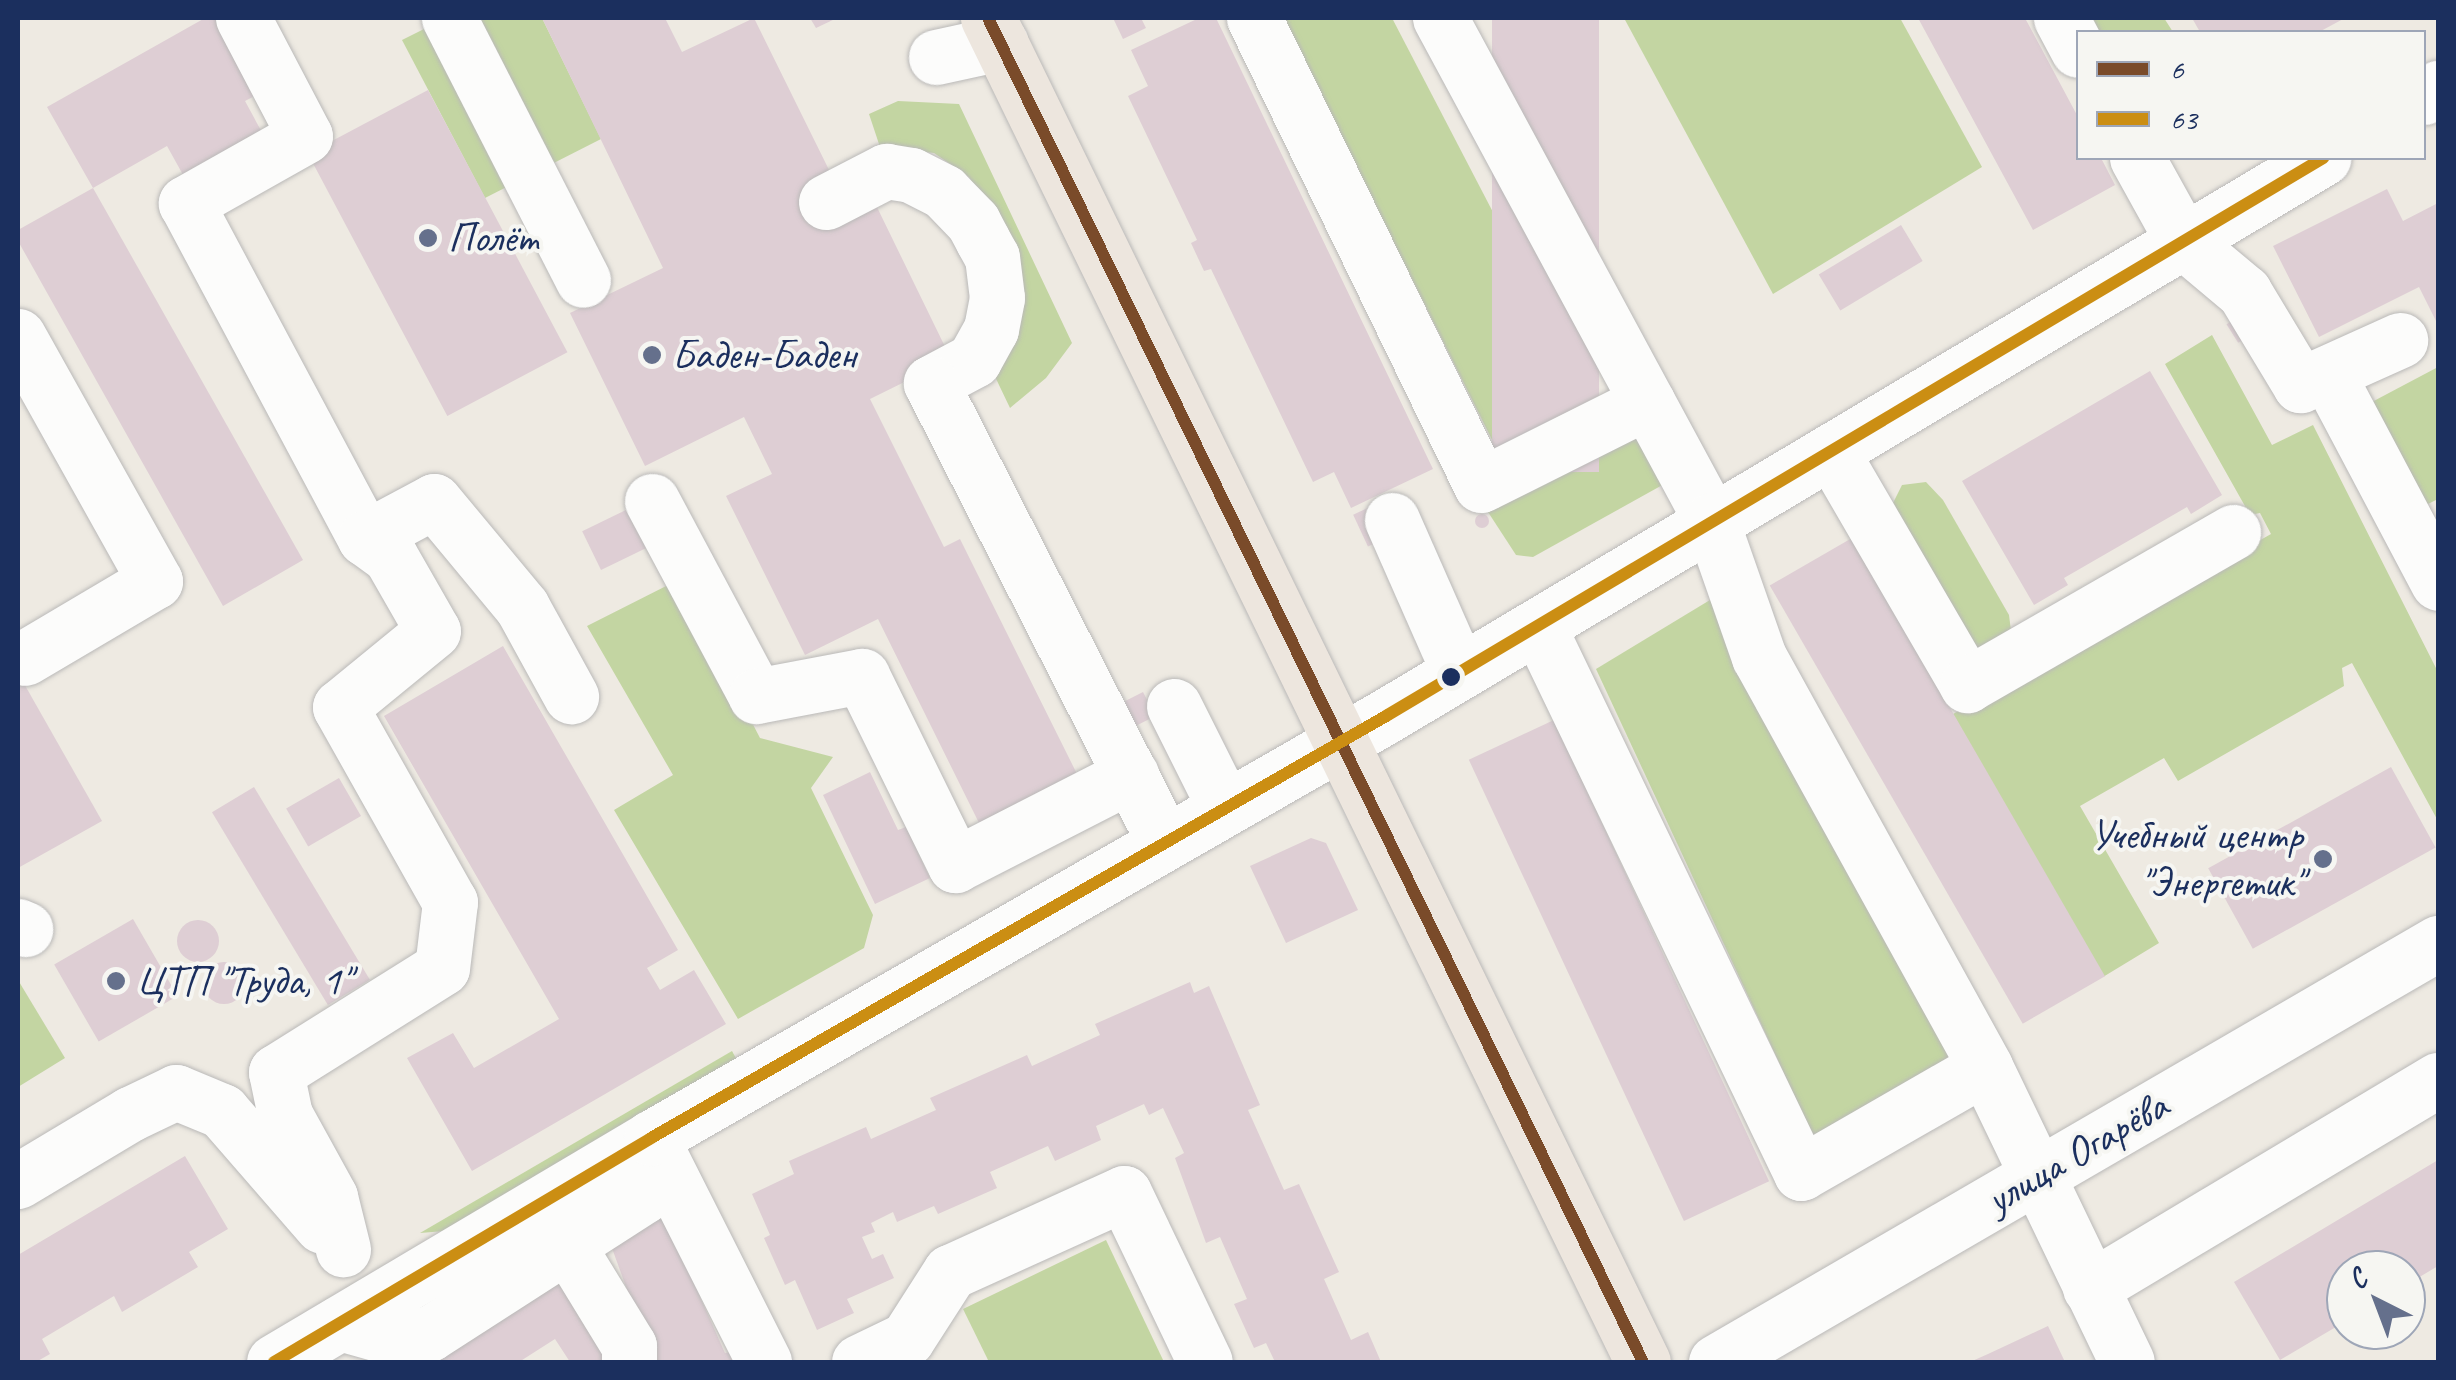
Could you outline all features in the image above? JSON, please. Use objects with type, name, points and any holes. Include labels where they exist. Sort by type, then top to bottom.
[{"type":"main road","points":[[991,24],[1643,1362]]},
{"type":"street","points":[[449,18],[583,280]]},
{"type":"street","points":[[1254,18],[1481,485],[1647,402]]},
{"type":"street","points":[[1440,18],[1711,520],[1759,657],[1986,1068],[2127,1362]]},
{"type":"street","points":[[2061,18],[2076,46]]},
{"type":"street","points":[[255,22],[305,136],[186,203],[365,538],[390,556],[433,631],[340,706],[450,902],[442,968],[276,1072],[285,1115],[330,1197],[357,1313],[386,1336],[429,1334],[569,1248],[643,1196],[651,1138]]},
{"type":"street","points":[[936,57],[991,24]]},
{"type":"street","points":[[2138,160],[2183,241],[2244,292],[2300,385],[2400,340]]},
{"type":"street","points":[[274,1362],[651,1138],[1460,672],[2319,160]]},
{"type":"street","points":[[826,202],[886,171],[911,175],[944,192],[978,232],[992,258],[997,298],[991,330],[974,360],[931,383],[1164,841]]},
{"type":"street","points":[[18,336],[155,581],[25,658]]},
{"type":"street","points":[[2328,375],[2425,526],[2438,583]]},
{"type":"street","points":[[1831,451],[1968,685],[2234,532]]},
{"type":"street","points":[[365,538],[434,501],[522,607],[571,696]]},
{"type":"street","points":[[652,501],[756,696],[862,676],[992,941]]},
{"type":"street","points":[[1392,520],[1460,672]]},
{"type":"street","points":[[1538,626],[1800,1173],[1986,1068]]},
{"type":"street","points":[[1174,706],[1224,806]]},
{"type":"street","points":[[955,865],[1132,775]]},
{"type":"street","name":"улица Огарёва","points":[[1716,1362],[2438,943]]},
{"type":"street","points":[[2090,1288],[2438,1080]]},
{"type":"street","points":[[18,1181],[130,1114],[176,1092],[222,1112],[343,1249]]},
{"type":"street","points":[[651,1138],[764,1362]]},
{"type":"street","points":[[859,1362],[907,1339],[950,1272],[1124,1192],[1205,1362]]},
{"type":"street","points":[[569,1248],[630,1346],[629,1362]]},
{"type":"green space","points":[[446,18],[542,18],[601,139],[485,198],[402,40]]},
{"type":"green space","points":[[1282,18],[1392,18],[1599,416],[1503,462]]},
{"type":"green space","points":[[1624,18],[1900,18],[1982,167],[1773,294]]},
{"type":"green space","points":[[2081,18],[2164,18],[2172,30],[2088,30]]},
{"type":"green space","points":[[898,101],[959,104],[1072,343],[1046,378],[1010,408],[988,362],[986,209],[969,177],[934,153],[880,147],[869,114]]},
{"type":"green space","points":[[2212,335],[2272,445],[2313,425],[2438,672],[2438,821],[2352,663],[2342,668],[2344,686],[2178,781],[2164,758],[2080,806],[2159,943],[2103,977],[1953,714],[2271,534],[2260,513],[2250,515],[2165,364]]},
{"type":"green space","points":[[2438,367],[2438,499],[2422,507],[2370,403]]},
{"type":"green space","points":[[1646,420],[1666,483],[1533,557],[1516,555],[1488,512],[1494,498]]},
{"type":"green space","points":[[1926,482],[1943,500],[2009,615],[2012,639],[1984,655],[1966,644],[1891,507],[1902,485]]},
{"type":"green space","points":[[678,580],[760,738],[833,757],[811,788],[873,915],[864,948],[738,1019],[614,810],[673,775],[587,626]]},
{"type":"green space","points":[[1710,600],[1961,1058],[1815,1140],[1596,669]]},
{"type":"green space","points":[[18,980],[65,1058],[18,1087]]},
{"type":"green space","points":[[732,1051],[738,1062],[457,1230],[420,1233]]},
{"type":"green space","points":[[1106,1240],[1164,1362],[989,1362],[963,1309]]},
{"type":"building","points":[[205,18],[223,18],[264,91],[245,101],[265,138],[187,182],[167,146],[93,188],[47,107]]},
{"type":"building","points":[[542,18],[665,18],[682,52],[754,18],[833,178],[874,201],[951,359],[870,399],[944,547],[960,539],[1080,780],[982,829],[878,619],[805,655],[726,496],[772,474],[744,417],[645,466],[570,313],[663,268]]},
{"type":"building","points":[[810,18],[837,18],[816,28]]},
{"type":"building","points":[[1113,18],[1141,18],[1146,28],[1123,39]]},
{"type":"building","points":[[1199,18],[1216,18],[1433,469],[1351,508],[1334,472],[1313,482],[1211,269],[1204,271],[1191,243],[1197,240],[1128,96],[1148,86],[1131,50]]},
{"type":"building","points":[[1492,18],[1599,18],[1599,472],[1492,472]]},
{"type":"building","points":[[1918,18],[2025,18],[2076,113],[2076,160],[2102,160],[2115,185],[2033,230]]},
{"type":"building","points":[[2192,18],[2345,18],[2323,30],[2199,30]]},
{"type":"building","name":"Полёт","points":[[428,90],[567,352],[447,416],[308,154]]},
{"type":"building","points":[[93,188],[303,560],[223,606],[18,241],[18,230]]},
{"type":"building","points":[[2387,189],[2403,221],[2438,203],[2438,325],[2419,287],[2319,337],[2273,246]]},
{"type":"building","points":[[1901,225],[1923,261],[1840,310],[1819,274]]},
{"type":"building","points":[[2246,312],[2258,331],[2238,343],[2226,324]]},
{"type":"building","points":[[2150,371],[2222,495],[2191,514],[2187,507],[2064,578],[2068,585],[2034,605],[1962,481]]},
{"type":"building","points":[[1374,505],[1389,537],[1368,546],[1353,515]]},
{"type":"building","points":[[628,509],[647,548],[601,570],[582,531]]},
{"type":"building","points":[[1482,514],[1489,521],[1482,528],[1475,521]]},
{"type":"building","points":[[1852,538],[2105,976],[2023,1024],[1770,586]]},
{"type":"building","points":[[503,646],[678,950],[647,968],[660,990],[694,970],[726,1024],[472,1171],[407,1058],[453,1033],[474,1068],[559,1019],[384,716]]},
{"type":"building","points":[[18,673],[102,821],[18,868]]},
{"type":"building","points":[[1143,692],[1155,716],[1131,728],[1119,704]]},
{"type":"building","points":[[1554,720],[1769,1181],[1684,1221],[1469,760]]},
{"type":"building","name":"Учебный центр \"Энергетик\"","points":[[2391,767],[2436,847],[2253,949],[2208,868]]},
{"type":"building","points":[[870,772],[898,830],[906,827],[930,878],[875,904],[823,795]]},
{"type":"building","points":[[339,778],[361,816],[308,847],[286,808]]},
{"type":"building","points":[[254,787],[370,980],[328,1005],[212,812]]},
{"type":"building","points":[[1311,838],[1326,843],[1358,910],[1286,943],[1250,866]]},
{"type":"building","name":"ЦТП \"Труда, 1\"","points":[[133,919],[178,996],[99,1042],[54,964]]},
{"type":"building","points":[[198,920],[213,926],[219,941],[213,956],[198,962],[183,956],[177,941],[183,926]]},
{"type":"building","points":[[224,962],[239,968],[245,983],[239,998],[224,1004],[209,998],[203,983],[209,968]]},
{"type":"building","points":[[1190,982],[1194,993],[1209,986],[1260,1105],[1248,1110],[1284,1190],[1299,1184],[1339,1272],[1324,1279],[1351,1340],[1368,1332],[1381,1362],[1275,1362],[1266,1343],[1254,1348],[1234,1304],[1247,1299],[1220,1237],[1206,1243],[1175,1158],[1184,1153],[1163,1108],[1149,1115],[1144,1104],[1096,1126],[1101,1140],[1055,1161],[1048,1146],[990,1172],[997,1188],[938,1214],[934,1206],[897,1222],[893,1212],[871,1223],[875,1232],[862,1237],[872,1259],[883,1254],[894,1278],[847,1299],[854,1313],[817,1330],[795,1280],[785,1285],[764,1238],[770,1235],[752,1194],[794,1174],[789,1161],[866,1127],[871,1139],[936,1110],[930,1098],[1027,1055],[1032,1066],[1100,1035],[1095,1024]]},
{"type":"building","points":[[185,1156],[228,1229],[189,1252],[198,1267],[122,1312],[114,1296],[42,1339],[50,1354],[36,1362],[18,1362],[18,1255]]},
{"type":"building","points":[[2438,1160],[2438,1266],[2426,1273],[2426,1250],[2326,1250],[2326,1333],[2280,1360],[2234,1282]]},
{"type":"building","points":[[662,1211],[725,1353],[743,1350],[747,1362],[653,1362],[608,1237]]},
{"type":"building","points":[[565,1275],[606,1362],[570,1362],[555,1339],[519,1362],[436,1362]]},
{"type":"building","points":[[2048,1326],[2065,1362],[1970,1362],[1988,1354]]},
{"type":"transit line","name":"6","points":[[988,18],[1643,1362]]},
{"type":"transit line","name":"63","points":[[274,1362],[651,1138],[1386,716],[2320,160]]},
{"type":"place","name":"Полёт","points":[[428,238]]},
{"type":"place","name":"Баден-Баден","points":[[652,355]]},
{"type":"place","name":"Учебный центр \"Энергетик\"","points":[[2323,859]]},
{"type":"place","name":"ЦТП \"Труда, 1\"","points":[[116,981]]}]
